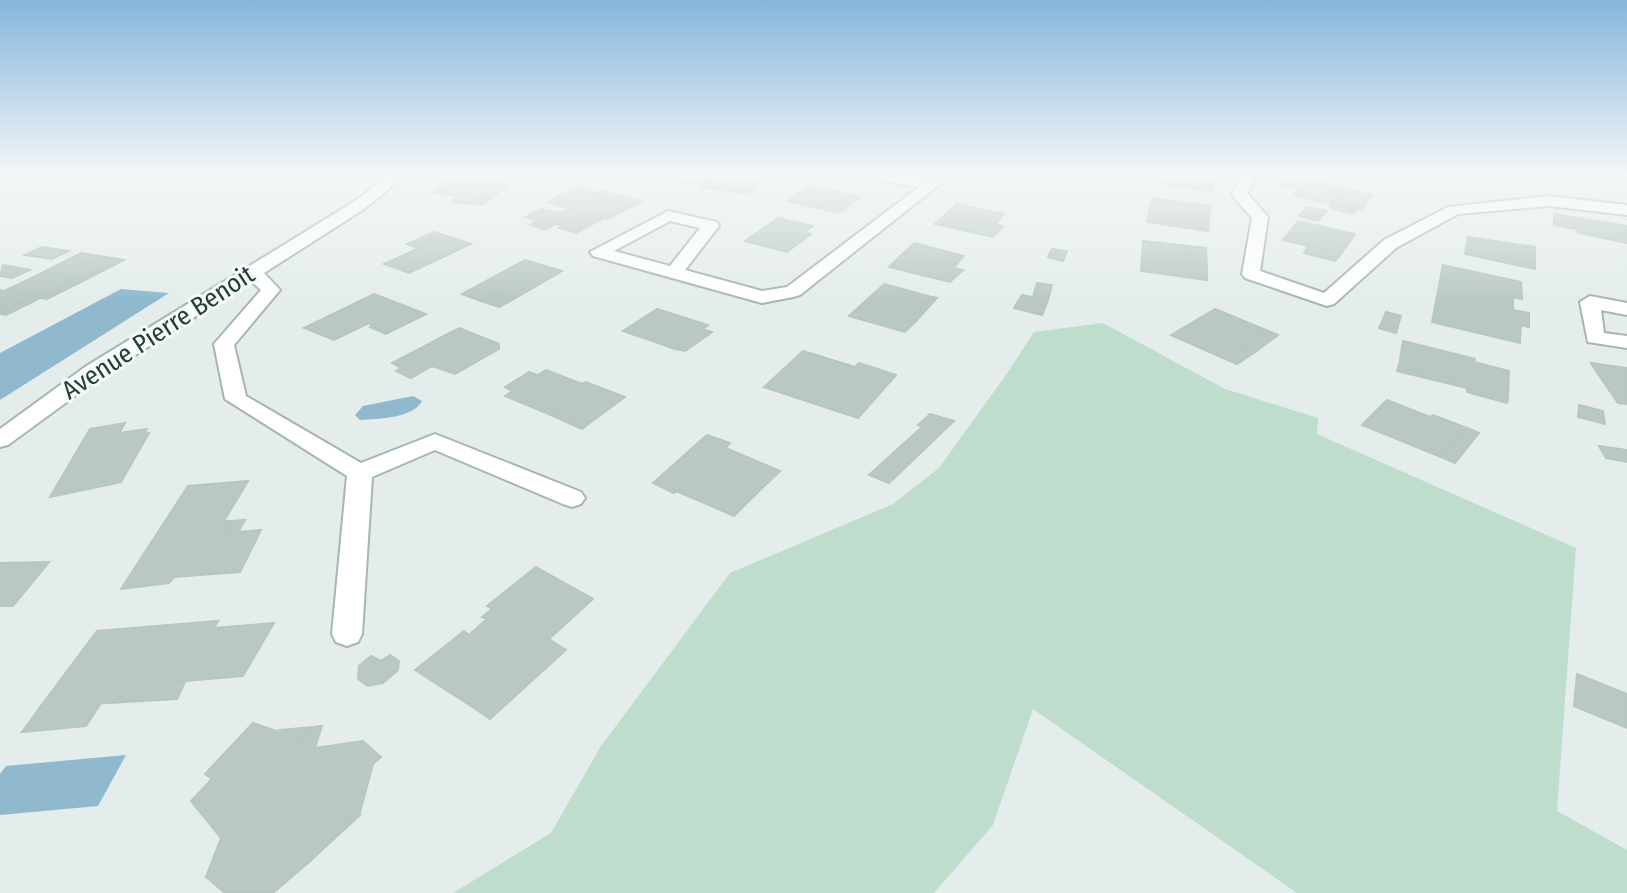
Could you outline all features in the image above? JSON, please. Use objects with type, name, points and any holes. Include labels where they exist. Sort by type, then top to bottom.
[{"type":"street","name":"Avenue Pierre Benoit","points":[[0,440],[93,372],[339,218]]},
{"type":"street","points":[[665,218],[599,252],[762,297],[793,291],[888,218]]},
{"type":"street","points":[[674,273],[711,226],[675,218]]},
{"type":"street","points":[[1260,218],[1251,274],[1327,300],[1390,244],[1440,218]]},
{"type":"street","points":[[251,271],[271,290],[224,344],[236,399],[360,473]]},
{"type":"street","points":[[1627,309],[1590,302],[1595,338],[1627,342]]},
{"type":"street","points":[[360,473],[435,441],[572,498]]},
{"type":"street","points":[[347,634],[360,473]]},
{"type":"green space","points":[[1103,323],[1225,389],[1318,418],[1317,434],[1576,548],[1557,811],[1627,850],[1627,893],[1297,893],[1033,709],[993,825],[934,893],[453,893],[551,833],[601,746],[730,573],[893,504],[939,468],[1034,332]]},
{"type":"water","points":[[121,289],[169,293],[0,400],[0,353]]},
{"type":"water","points":[[413,396],[422,401],[418,407],[403,414],[360,420],[355,415],[363,406]]},
{"type":"water","points":[[126,755],[98,806],[0,815],[0,774],[6,766]]},
{"type":"building","points":[[527,218],[604,218],[576,233],[559,228],[563,226],[556,224],[546,230],[530,225],[538,221]]},
{"type":"building","points":[[778,218],[813,226],[805,232],[811,234],[787,252],[745,241]]},
{"type":"building","points":[[942,218],[1001,218],[995,224],[1003,226],[993,237],[935,224]]},
{"type":"building","points":[[1148,218],[1198,218],[1197,220],[1209,221],[1208,231],[1147,222]]},
{"type":"building","points":[[1554,218],[1576,218],[1627,226],[1627,243],[1578,233],[1577,229],[1554,225]]},
{"type":"building","points":[[1298,221],[1345,232],[1337,245],[1346,247],[1341,254],[1283,240]]},
{"type":"building","points":[[434,232],[471,244],[409,273],[384,264],[419,248],[407,244]]},
{"type":"building","points":[[1345,232],[1355,234],[1346,247],[1337,245]]},
{"type":"building","points":[[1468,237],[1535,247],[1535,269],[1465,254]]},
{"type":"building","points":[[1143,241],[1188,246],[1188,254],[1193,255],[1195,265],[1207,267],[1207,280],[1141,271]]},
{"type":"building","points":[[914,243],[964,256],[953,268],[963,270],[950,282],[889,267]]},
{"type":"building","points":[[1188,246],[1206,248],[1207,267],[1195,265],[1193,255],[1188,254]]},
{"type":"building","points":[[1308,246],[1341,254],[1335,261],[1304,253]]},
{"type":"building","points":[[42,247],[69,251],[52,259],[25,255]]},
{"type":"building","points":[[1052,249],[1067,251],[1063,261],[1048,257]]},
{"type":"building","points":[[81,253],[112,258],[104,262],[110,263],[89,274],[74,277],[44,272]]},
{"type":"building","points":[[112,258],[124,260],[87,279],[74,277],[89,274],[110,263],[104,262]]},
{"type":"building","points":[[525,260],[562,271],[512,300],[493,295],[481,301],[462,294]]},
{"type":"building","points":[[3,265],[30,270],[12,278],[0,276]]},
{"type":"building","points":[[1443,265],[1521,282],[1522,299],[1513,297],[1513,310],[1529,313],[1529,327],[1521,325],[1520,343],[1432,322]]},
{"type":"building","points":[[44,272],[74,277],[67,281],[73,282],[50,294],[43,292],[34,297],[4,291]]},
{"type":"building","points":[[74,277],[87,279],[47,299],[34,297],[43,292],[50,294],[73,282],[67,281]]},
{"type":"building","points":[[1037,283],[1052,285],[1048,300],[1033,297]]},
{"type":"building","points":[[884,284],[932,297],[910,319],[916,321],[905,332],[849,316]]},
{"type":"building","points":[[0,290],[4,291],[31,296],[0,312]]},
{"type":"building","points":[[374,294],[426,314],[386,334],[370,327],[373,325],[369,323],[334,340],[304,328]]},
{"type":"building","points":[[493,295],[512,300],[499,307],[481,301]]},
{"type":"building","points":[[1022,295],[1048,300],[1042,315],[1014,308]]},
{"type":"building","points":[[31,296],[40,298],[6,315],[0,314]]},
{"type":"building","points":[[932,297],[937,298],[916,321],[910,319]]},
{"type":"building","points":[[657,309],[708,325],[675,349],[623,331]]},
{"type":"building","points":[[1215,309],[1261,328],[1254,334],[1258,336],[1243,347],[1255,352],[1237,364],[1171,335]]},
{"type":"building","points":[[1386,312],[1401,316],[1396,333],[1379,328]]},
{"type":"building","points":[[459,328],[499,344],[499,349],[455,374],[432,366],[411,378],[396,371],[401,368],[392,363]]},
{"type":"building","points":[[1261,328],[1278,335],[1255,352],[1243,347],[1258,336],[1254,334]]},
{"type":"building","points":[[702,329],[712,332],[685,351],[675,349]]},
{"type":"building","points":[[1403,341],[1509,371],[1508,399],[1467,388],[1468,383],[1399,365]]},
{"type":"building","points":[[803,351],[855,367],[859,363],[896,375],[858,418],[764,387]]},
{"type":"building","points":[[1591,363],[1627,368],[1627,375],[1596,371]]},
{"type":"building","points":[[1399,365],[1468,383],[1467,388],[1397,371]]},
{"type":"building","points":[[546,370],[625,397],[588,424],[549,408],[544,412],[505,396]]},
{"type":"building","points":[[1596,371],[1627,375],[1627,404],[1618,403]]},
{"type":"building","points":[[529,372],[537,375],[512,391],[505,387]]},
{"type":"building","points":[[1467,388],[1508,399],[1507,403],[1467,392]]},
{"type":"building","points":[[1387,400],[1467,428],[1441,457],[1362,425]]},
{"type":"building","points":[[1579,405],[1603,411],[1605,424],[1578,417]]},
{"type":"building","points":[[549,408],[588,424],[582,429],[544,412]]},
{"type":"building","points":[[930,414],[954,421],[889,483],[869,475],[922,427],[918,425]]},
{"type":"building","points":[[125,423],[119,433],[147,429],[144,434],[149,433],[121,482],[50,497],[90,429]]},
{"type":"building","points":[[1467,428],[1479,433],[1455,463],[1441,457]]},
{"type":"building","points":[[707,435],[730,443],[726,448],[747,457],[738,465],[762,475],[746,491],[755,495],[734,516],[695,499],[701,494],[685,485],[674,493],[653,483]]},
{"type":"building","points":[[1599,446],[1627,450],[1627,462],[1606,458]]},
{"type":"building","points":[[747,457],[780,471],[755,495],[746,491],[762,475],[738,465]]},
{"type":"building","points":[[248,481],[224,521],[232,521],[225,533],[261,530],[240,572],[174,577],[169,583],[121,589],[188,486]]},
{"type":"building","points":[[685,485],[701,494],[695,499],[676,491]]},
{"type":"building","points":[[245,520],[238,532],[225,533],[232,521]]},
{"type":"building","points":[[49,562],[13,606],[0,606],[0,563]]},
{"type":"building","points":[[536,567],[593,599],[549,639],[566,650],[536,677],[516,666],[471,706],[415,670],[464,631],[469,635],[487,619],[482,617],[492,609],[487,606]]},
{"type":"building","points":[[218,621],[214,628],[274,623],[243,676],[139,685],[109,703],[41,706],[97,631]]},
{"type":"building","points":[[390,655],[399,661],[398,670],[383,683],[368,686],[358,679],[359,666],[371,656],[381,661]]},
{"type":"building","points":[[516,666],[536,677],[490,719],[471,706]]},
{"type":"building","points":[[1577,674],[1627,694],[1627,728],[1574,706]]},
{"type":"building","points":[[185,682],[177,699],[109,703],[139,685]]},
{"type":"building","points":[[101,703],[86,726],[22,732],[41,706]]},
{"type":"building","points":[[253,723],[302,740],[315,727],[322,726],[315,748],[363,741],[381,757],[373,764],[359,816],[321,821],[309,862],[206,877],[221,838],[191,801],[212,779],[205,774]]},
{"type":"building","points":[[315,727],[302,740],[280,730]]},
{"type":"building","points":[[359,816],[309,862],[321,821]]},
{"type":"building","points":[[309,862],[273,893],[225,893],[206,877]]}]
